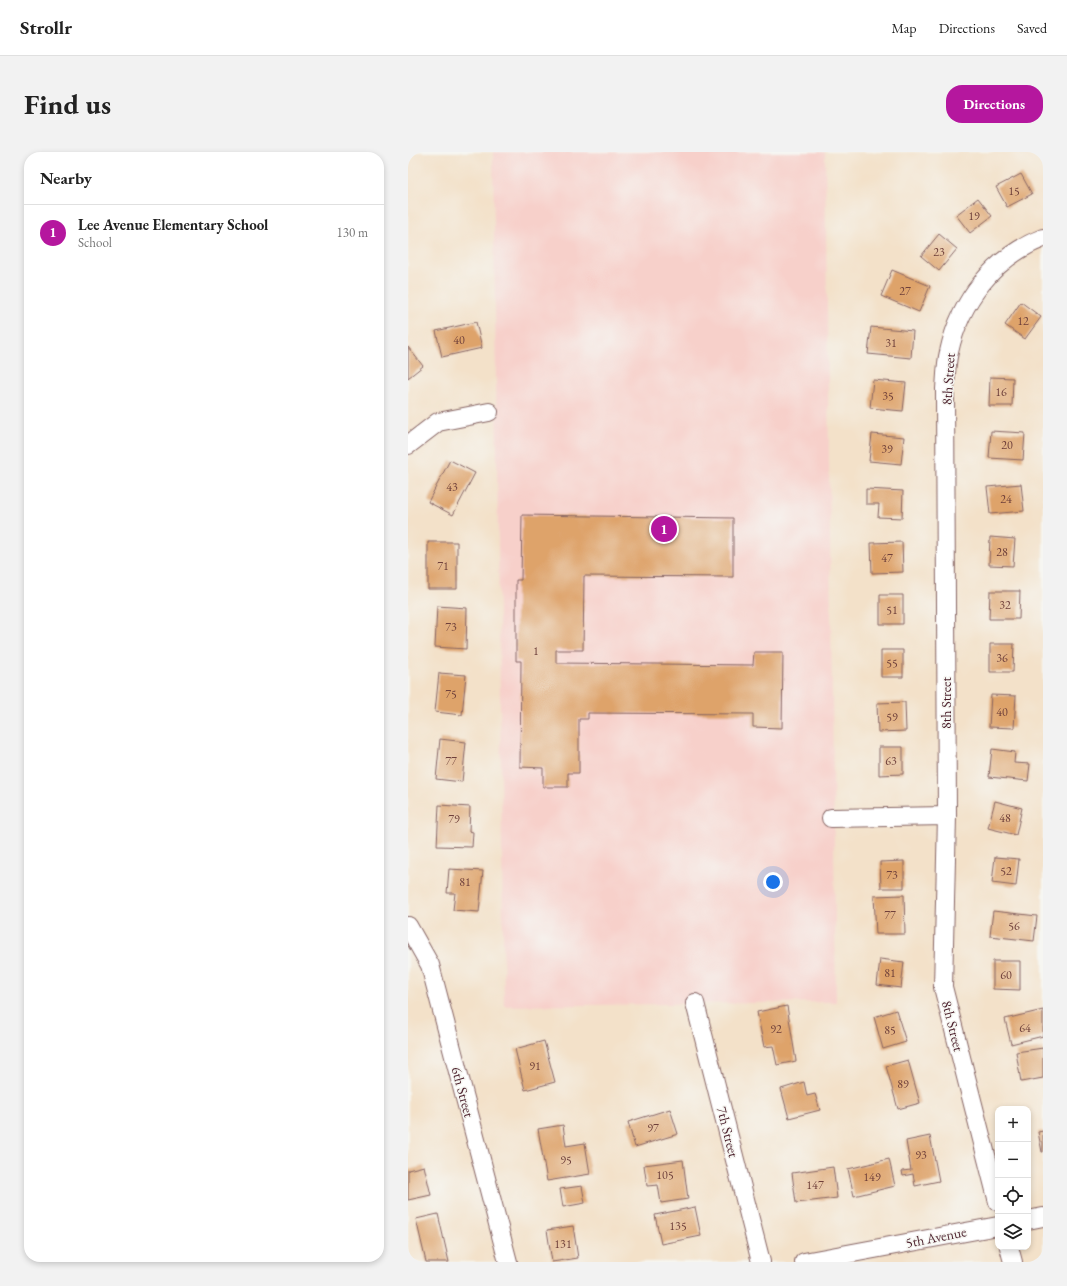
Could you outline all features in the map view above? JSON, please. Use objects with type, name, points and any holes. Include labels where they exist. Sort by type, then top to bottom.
[{"type":"street","name":"8th Street","points":[[995,1190],[943,987],[946,816],[945,388],[948,353],[955,327],[971,297],[984,280],[1014,252],[1043,238]]},
{"type":"street","points":[[408,445],[438,422],[489,412]]},
{"type":"street","points":[[831,818],[946,816]]},
{"type":"street","name":"6th Street","points":[[408,926],[430,965],[508,1262]]},
{"type":"street","name":"7th Street","points":[[695,1003],[761,1262]]},
{"type":"street","points":[[1031,1219],[1043,1217]]},
{"type":"street","name":"5th Avenue","points":[[804,1262],[995,1227]]},
{"type":"street","points":[[1011,1250],[1013,1262]]},
{"type":"shaded area","points":[[493,152],[825,152],[836,1002],[504,1006]]},
{"type":"building","points":[[1021,174],[1032,194],[1007,207],[996,187]]},
{"type":"building","points":[[978,198],[992,216],[970,233],[956,215]]},
{"type":"building","points":[[939,234],[957,249],[939,271],[921,256]]},
{"type":"building","points":[[892,270],[930,286],[919,312],[881,296]]},
{"type":"building","points":[[1021,302],[1041,317],[1025,339],[1005,325]]},
{"type":"building","points":[[476,322],[482,348],[442,357],[436,331]]},
{"type":"building","points":[[871,327],[913,331],[911,358],[868,354]]},
{"type":"building","points":[[408,347],[423,366],[408,378]]},
{"type":"building","points":[[990,377],[1013,378],[1012,406],[989,406]]},
{"type":"building","points":[[873,380],[906,383],[903,411],[870,408]]},
{"type":"building","points":[[991,431],[1025,433],[1023,460],[989,458]]},
{"type":"building","points":[[872,434],[904,437],[901,464],[869,461]]},
{"type":"building","points":[[450,460],[475,473],[453,515],[428,502]]},
{"type":"building","points":[[1021,484],[1024,511],[990,514],[987,487]]},
{"type":"building","points":[[866,489],[903,491],[902,518],[878,517],[879,504],[866,504]]},
{"type":"building","points":[[522,515],[733,518],[733,577],[584,576],[583,650],[556,650],[556,663],[753,665],[754,652],[783,652],[782,728],[753,727],[753,714],[588,713],[588,719],[579,719],[579,773],[568,773],[568,787],[543,787],[543,768],[520,767],[521,661],[516,661],[516,580],[521,580]]},
{"type":"building","points":[[990,537],[1015,539],[1013,566],[989,565]]},
{"type":"building","points":[[428,542],[457,542],[457,589],[428,589]]},
{"type":"building","points":[[902,542],[903,572],[872,573],[871,543]]},
{"type":"building","points":[[990,591],[1020,591],[1019,619],[989,619]]},
{"type":"building","points":[[880,595],[903,595],[903,624],[880,624]]},
{"type":"building","points":[[437,606],[467,608],[466,649],[435,647]]},
{"type":"building","points":[[990,644],[1014,644],[1013,672],[990,672]]},
{"type":"building","points":[[881,650],[903,650],[903,677],[881,677]]},
{"type":"building","points":[[439,673],[466,675],[462,715],[435,712]]},
{"type":"building","points":[[991,695],[1016,696],[1014,728],[989,727]]},
{"type":"building","points":[[905,702],[906,731],[878,732],[877,703]]},
{"type":"building","points":[[440,739],[466,742],[462,782],[436,779]]},
{"type":"building","points":[[879,747],[903,747],[903,774],[879,775]]},
{"type":"building","points":[[992,749],[1015,752],[1014,763],[1030,764],[1028,781],[989,777]]},
{"type":"building","points":[[995,801],[1022,808],[1016,835],[988,828]]},
{"type":"building","points":[[439,805],[470,807],[469,831],[473,832],[472,847],[437,846]]},
{"type":"building","points":[[995,857],[1019,859],[1016,886],[992,883]]},
{"type":"building","points":[[904,861],[904,888],[881,888],[880,862]]},
{"type":"building","points":[[449,869],[483,871],[479,912],[453,910],[455,893],[447,893]]},
{"type":"building","points":[[904,895],[905,934],[876,934],[874,896]]},
{"type":"building","points":[[993,911],[1037,916],[1034,941],[990,936]]},
{"type":"building","points":[[880,959],[904,962],[901,988],[877,985]]},
{"type":"building","points":[[993,961],[1020,961],[1020,990],[993,989]]},
{"type":"building","points":[[787,1006],[796,1061],[777,1065],[773,1046],[764,1047],[757,1012]]},
{"type":"building","points":[[896,1010],[906,1042],[883,1049],[874,1017]]},
{"type":"building","points":[[1043,1010],[1043,1036],[1011,1044],[1005,1019]]},
{"type":"building","points":[[544,1041],[555,1082],[525,1090],[515,1049]]},
{"type":"building","points":[[1043,1048],[1043,1078],[1021,1082],[1016,1052]]},
{"type":"building","points":[[908,1060],[920,1103],[898,1109],[886,1066]]},
{"type":"building","points":[[804,1082],[807,1096],[815,1094],[820,1110],[789,1118],[781,1089]]},
{"type":"building","points":[[670,1109],[678,1134],[635,1147],[628,1122]]},
{"type":"building","points":[[563,1125],[566,1146],[585,1143],[590,1174],[547,1181],[538,1129]]},
{"type":"building","points":[[1043,1131],[1043,1152],[1042,1152],[1038,1132]]},
{"type":"building","points":[[930,1136],[939,1181],[915,1186],[913,1174],[903,1176],[902,1171],[911,1170],[906,1141]]},
{"type":"building","points":[[889,1159],[895,1186],[854,1196],[848,1169]]},
{"type":"building","points":[[683,1160],[688,1199],[661,1203],[658,1185],[647,1186],[644,1165]]},
{"type":"building","points":[[424,1166],[431,1195],[408,1200],[408,1170]]},
{"type":"building","points":[[833,1167],[837,1198],[796,1203],[792,1173]]},
{"type":"building","points":[[582,1186],[585,1203],[563,1207],[560,1189]]},
{"type":"building","points":[[695,1207],[701,1236],[661,1244],[655,1215]]},
{"type":"building","points":[[438,1214],[449,1262],[426,1262],[416,1219]]},
{"type":"building","points":[[573,1226],[578,1258],[552,1262],[547,1230]]},
{"type":"place","name":"Lee Avenue Elementary School","points":[[664,529]]}]
